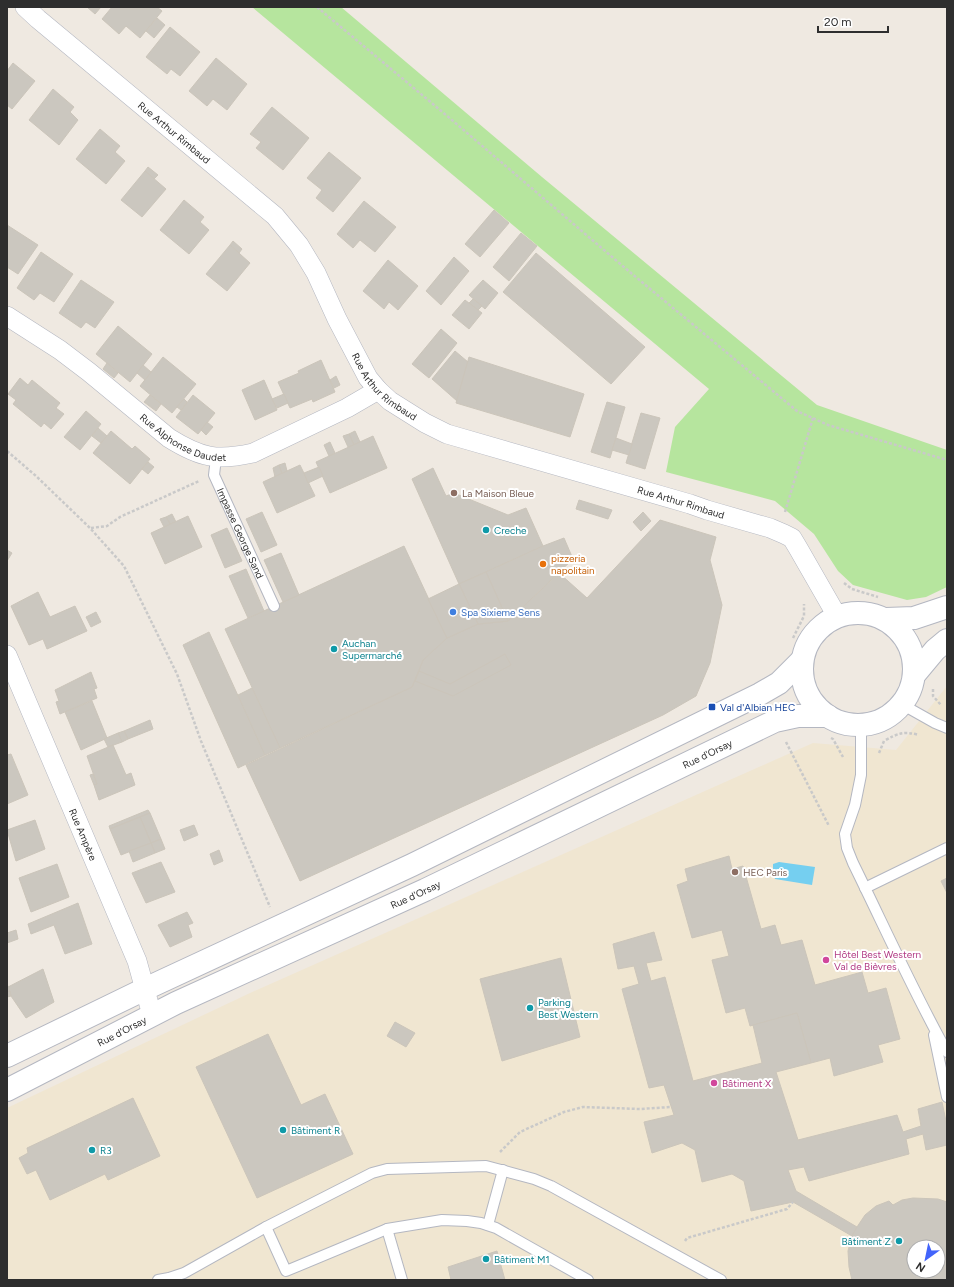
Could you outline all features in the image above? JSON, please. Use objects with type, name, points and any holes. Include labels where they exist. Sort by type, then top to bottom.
[{"type":"main road","points":[[947,607],[914,618],[886,619],[870,614],[854,612],[837,616],[821,626],[808,642],[802,660],[802,677],[806,692],[828,726],[844,724],[861,726],[877,723],[891,716],[903,705],[911,690],[924,678],[935,650],[947,640]]},
{"type":"main road","points":[[886,619],[899,629],[908,642],[924,678]]},
{"type":"main road","points":[[7,1056],[145,989],[412,865],[760,694],[779,683],[802,660]]},
{"type":"main road","name":"Rue d'Orsay","points":[[7,1090],[152,1016],[425,890],[775,722],[798,716],[828,726]]},
{"type":"street","name":"Rue Arthur Rimbaud","points":[[25,7],[275,216],[299,245],[316,273],[337,319],[368,378],[390,401],[425,423],[447,434],[778,531],[792,538],[837,616]]},
{"type":"street","name":"Rue Alphonse Daudet","points":[[7,316],[60,350],[169,438],[183,447],[208,456],[237,457],[253,453],[347,408],[378,390]]},
{"type":"street","name":"Rue Ampère","points":[[7,655],[137,961],[152,1016]]},
{"type":"lane","name":"Impasse George Sand","points":[[208,456],[214,475],[274,606]]},
{"type":"lane","points":[[903,705],[947,728]]},
{"type":"lane","points":[[861,726],[861,775],[855,805],[845,834],[847,848],[932,1025],[947,1052]]},
{"type":"lane","points":[[865,888],[947,848]]},
{"type":"lane","points":[[932,1025],[947,1097]]},
{"type":"lane","points":[[158,1280],[184,1273],[266,1227],[372,1173],[387,1169],[486,1166],[534,1179],[551,1186],[721,1280]]},
{"type":"lane","points":[[488,1225],[503,1170]]},
{"type":"lane","points":[[266,1227],[285,1276],[387,1229],[442,1220],[467,1221],[496,1228],[588,1280]]},
{"type":"lane","points":[[387,1229],[402,1280]]},
{"type":"path","points":[[317,7],[446,114],[625,268],[797,412],[828,425],[947,460]]},
{"type":"path","points":[[778,531],[787,507],[813,418]]},
{"type":"path","points":[[7,451],[36,476],[90,528],[124,566],[177,674],[201,740],[278,928]]},
{"type":"path","points":[[90,528],[107,526],[120,517],[203,479],[196,468],[208,456]]},
{"type":"path","points":[[878,755],[884,741],[895,734],[905,732],[927,737],[943,708],[933,696],[924,678]]},
{"type":"path","points":[[775,722],[830,828],[845,834]]},
{"type":"path","points":[[828,726],[845,762],[846,774],[861,775]]},
{"type":"path","points":[[486,1166],[520,1132],[564,1112],[583,1107],[640,1109],[671,1106]]},
{"type":"path","points":[[676,1255],[687,1238],[787,1209],[793,1202]]},
{"type":"shaded area","name":"HEC Paris","points":[[947,686],[947,1280],[7,1280],[7,1108],[250,993],[813,743],[896,750]]},
{"type":"green space","points":[[252,7],[341,7],[542,177],[817,405],[947,450],[947,587],[926,597],[907,600],[853,585],[838,571],[814,534],[775,501],[666,472],[675,427],[709,389]]},
{"type":"water","points":[[779,862],[815,867],[812,885],[775,879],[773,864]]},
{"type":"building","points":[[87,7],[101,7],[95,14]]},
{"type":"building","points":[[112,7],[157,7],[162,11],[140,38],[126,26],[119,34],[102,19]]},
{"type":"building","points":[[157,18],[165,25],[154,38],[146,31]]},
{"type":"building","points":[[170,27],[200,52],[180,76],[171,69],[167,74],[146,57]]},
{"type":"building","points":[[216,58],[247,84],[227,110],[213,99],[207,106],[189,91]]},
{"type":"building","points":[[13,63],[35,81],[12,109],[7,105],[7,71]]},
{"type":"building","points":[[53,89],[74,107],[70,112],[78,120],[59,145],[29,120]]},
{"type":"building","points":[[272,107],[309,138],[283,170],[256,148],[261,142],[250,134]]},
{"type":"building","points":[[100,129],[120,146],[115,152],[125,161],[106,184],[76,159]]},
{"type":"building","points":[[329,152],[361,178],[333,212],[316,198],[322,190],[307,178]]},
{"type":"building","points":[[148,167],[158,175],[154,179],[145,171]]},
{"type":"building","points":[[145,171],[166,189],[142,217],[121,200]]},
{"type":"building","points":[[184,200],[204,217],[200,222],[209,230],[189,254],[160,230]]},
{"type":"building","points":[[364,201],[396,227],[375,252],[360,240],[353,248],[337,234]]},
{"type":"building","points":[[494,210],[509,223],[480,257],[465,244]]},
{"type":"building","points":[[7,225],[38,245],[18,274],[7,267]]},
{"type":"building","points":[[521,233],[537,246],[509,281],[493,267]]},
{"type":"building","points":[[233,241],[242,249],[239,253],[230,245]]},
{"type":"building","points":[[230,245],[250,263],[227,291],[206,274]]},
{"type":"building","points":[[41,252],[73,274],[54,302],[40,293],[34,300],[17,288]]},
{"type":"building","points":[[536,253],[645,347],[611,384],[503,292]]},
{"type":"building","points":[[454,257],[469,271],[441,305],[426,291]]},
{"type":"building","points":[[388,260],[418,286],[398,310],[389,302],[384,309],[363,291]]},
{"type":"building","points":[[81,280],[114,302],[95,328],[86,322],[81,328],[59,313]]},
{"type":"building","points":[[483,280],[498,293],[485,309],[469,295]]},
{"type":"building","points":[[473,299],[482,306],[478,310],[469,303]]},
{"type":"building","points":[[465,300],[482,313],[469,329],[452,315]]},
{"type":"building","points":[[118,326],[152,354],[130,382],[96,354]]},
{"type":"building","points":[[441,329],[457,343],[429,378],[412,364]]},
{"type":"building","points":[[455,351],[468,362],[457,401],[432,379]]},
{"type":"building","points":[[163,357],[196,384],[172,413],[140,386]]},
{"type":"building","points":[[469,357],[584,394],[570,437],[456,403]]},
{"type":"building","points":[[321,360],[335,392],[313,402],[312,399],[290,408],[278,382],[299,373],[298,371]]},
{"type":"building","points":[[107,363],[118,373],[114,378],[103,369]]},
{"type":"building","points":[[143,365],[151,372],[145,380],[137,373]]},
{"type":"building","points":[[336,376],[340,385],[334,388],[330,380]]},
{"type":"building","points":[[20,378],[28,385],[32,380],[60,403],[56,408],[64,414],[51,429],[44,423],[41,427],[13,404],[16,400],[8,394]]},
{"type":"building","points":[[264,380],[277,410],[255,420],[242,390]]},
{"type":"building","points":[[284,394],[288,403],[277,408],[272,399]]},
{"type":"building","points":[[150,395],[161,404],[156,411],[144,402]]},
{"type":"building","points":[[193,395],[215,413],[198,434],[176,417]]},
{"type":"building","points":[[184,399],[187,402],[181,410],[177,407]]},
{"type":"building","points":[[607,402],[625,407],[610,458],[591,452]]},
{"type":"building","points":[[86,411],[101,424],[80,450],[64,437]]},
{"type":"building","points":[[641,413],[660,418],[645,469],[626,463]]},
{"type":"building","points":[[207,422],[213,427],[206,435],[201,430]]},
{"type":"building","points":[[98,428],[107,436],[101,443],[92,436]]},
{"type":"building","points":[[111,431],[132,449],[135,446],[150,459],[130,484],[93,453]]},
{"type":"building","points":[[355,431],[360,442],[354,445],[349,434]]},
{"type":"building","points":[[349,434],[354,445],[348,447],[343,436]]},
{"type":"building","points":[[373,436],[387,468],[330,493],[316,462]]},
{"type":"building","points":[[616,438],[632,444],[629,455],[612,450]]},
{"type":"building","points":[[330,442],[335,453],[329,456],[324,445]]},
{"type":"building","points":[[148,462],[154,467],[148,474],[142,469]]},
{"type":"building","points":[[285,463],[287,471],[282,474],[279,465]]},
{"type":"building","points":[[279,465],[282,474],[275,477],[273,468]]},
{"type":"building","points":[[300,465],[315,496],[277,513],[263,482]]},
{"type":"building","points":[[319,467],[323,476],[308,483],[304,473]]},
{"type":"building","name":"Creche","points":[[433,468],[446,496],[454,493],[508,515],[526,508],[543,546],[459,584],[412,479]]},
{"type":"building","points":[[579,500],[612,510],[608,519],[576,509]]},
{"type":"building","points":[[262,512],[277,545],[261,552],[246,519]]},
{"type":"building","points":[[643,512],[651,521],[641,531],[633,522]]},
{"type":"building","points":[[172,514],[176,522],[170,524],[166,517]]},
{"type":"building","points":[[188,516],[202,547],[165,564],[151,533]]},
{"type":"building","points":[[166,517],[170,524],[164,527],[160,519]]},
{"type":"building","points":[[660,520],[716,537],[710,560],[722,605],[710,663],[696,696],[663,715],[300,881],[246,765],[412,687],[423,660],[447,638],[478,624],[508,621],[559,573],[587,598]]},
{"type":"building","points":[[227,528],[242,561],[225,568],[211,535]]},
{"type":"building","points":[[564,538],[573,559],[508,621],[486,572]]},
{"type":"building","name":"Auchan Supermarché","points":[[404,546],[447,638],[423,660],[412,687],[280,748],[225,629]]},
{"type":"building","points":[[7,550],[12,553],[7,561]]},
{"type":"building","points":[[281,553],[299,595],[283,602],[264,560]]},
{"type":"building","points":[[246,569],[264,611],[248,618],[229,576]]},
{"type":"building","points":[[486,572],[508,621],[478,624],[459,584]]},
{"type":"building","name":"Spa Sixieme Sens","points":[[459,584],[478,624],[447,638],[428,599]]},
{"type":"building","points":[[38,592],[50,617],[75,606],[87,631],[47,649],[43,639],[29,645],[11,606]]},
{"type":"building","points":[[96,612],[101,622],[91,627],[86,617]]},
{"type":"building","points":[[209,632],[265,755],[238,768],[183,645]]},
{"type":"building","points":[[505,654],[511,665],[453,696],[415,681],[419,671],[450,684]]},
{"type":"building","points":[[91,672],[97,688],[94,689],[97,698],[60,714],[56,702],[59,701],[55,690]]},
{"type":"building","points":[[252,688],[280,748],[265,755],[238,695]]},
{"type":"building","points":[[92,701],[107,738],[81,750],[65,712]]},
{"type":"building","points":[[150,720],[153,729],[128,739],[124,731]]},
{"type":"building","points":[[124,731],[128,739],[122,742],[118,733]]},
{"type":"building","points":[[118,733],[122,742],[108,747],[104,739]]},
{"type":"building","points":[[113,745],[126,775],[131,773],[135,785],[99,800],[94,785],[97,784],[87,756]]},
{"type":"building","points":[[11,754],[28,795],[7,804],[7,755]]},
{"type":"building","points":[[93,774],[97,784],[94,785],[90,775]]},
{"type":"building","points":[[148,810],[150,813],[110,829],[109,826]]},
{"type":"building","points":[[150,813],[161,839],[151,843],[140,817]]},
{"type":"building","points":[[140,817],[151,843],[121,855],[110,829]]},
{"type":"building","points":[[35,820],[45,849],[16,861],[7,830]]},
{"type":"building","points":[[194,825],[198,835],[184,841],[180,830]]},
{"type":"building","points":[[161,839],[165,849],[155,853],[151,843]]},
{"type":"building","points":[[151,843],[155,853],[133,862],[129,851]]},
{"type":"building","points":[[219,850],[223,861],[214,865],[210,854]]},
{"type":"building","points":[[729,856],[732,869],[743,866],[761,929],[775,925],[781,945],[802,940],[815,985],[862,972],[868,993],[886,988],[900,1039],[878,1045],[883,1062],[834,1076],[830,1058],[811,1063],[797,1013],[750,1026],[745,1008],[726,1013],[712,960],[729,956],[722,930],[692,938],[677,885],[688,881],[685,869]]},
{"type":"building","points":[[161,862],[175,892],[146,903],[132,873]]},
{"type":"building","points":[[57,864],[69,897],[31,912],[19,878]]},
{"type":"building","points":[[947,878],[947,893],[941,881]]},
{"type":"building","points":[[78,903],[92,944],[65,954],[54,925],[31,934],[28,924]]},
{"type":"building","points":[[187,912],[193,923],[188,925],[192,937],[170,947],[158,925]]},
{"type":"building","points":[[16,930],[18,939],[7,943],[7,933]]},
{"type":"building","name":"Bâtiment X","points":[[654,932],[662,960],[646,963],[651,981],[665,977],[693,1081],[762,1063],[753,1025],[797,1013],[811,1063],[776,1072],[798,1140],[897,1115],[903,1132],[921,1126],[918,1109],[942,1102],[947,1126],[947,1145],[926,1150],[923,1134],[906,1139],[909,1154],[809,1181],[804,1167],[788,1170],[796,1191],[857,1227],[852,1236],[793,1202],[751,1211],[744,1181],[732,1174],[702,1182],[695,1150],[682,1143],[652,1153],[644,1122],[674,1115],[664,1085],[649,1088],[622,989],[639,984],[634,966],[618,969],[613,944]]},
{"type":"building","name":"Parking Best Western","points":[[561,958],[580,1037],[502,1061],[480,979]]},
{"type":"building","points":[[43,969],[54,1002],[26,1018],[11,996],[10,991],[7,992],[7,983],[8,987]]},
{"type":"building","points":[[10,991],[11,996],[7,997],[7,992]]},
{"type":"building","points":[[395,1022],[415,1033],[406,1047],[387,1036]]},
{"type":"building","name":"Bâtiment R","points":[[268,1034],[301,1105],[325,1094],[353,1154],[257,1198],[196,1067]]},
{"type":"building","name":"R3","points":[[133,1098],[160,1156],[108,1180],[105,1174],[50,1200],[36,1170],[27,1174],[19,1158],[28,1153],[27,1148]]},
{"type":"building","name":"Bâtiment Z","points":[[913,1198],[938,1199],[947,1202],[947,1280],[852,1280],[848,1251],[852,1236],[865,1215],[876,1206],[889,1201],[893,1205],[902,1200]]},
{"type":"building","name":"Bâtiment M1","points":[[497,1251],[505,1280],[451,1280],[448,1267]]},
{"type":"place","name":"La Maison Bleue","points":[[454,493]]},
{"type":"place","name":"Creche","points":[[486,530]]},
{"type":"place","name":"pizzeria napolitain","points":[[543,564]]},
{"type":"place","name":"Spa Sixieme Sens","points":[[453,612]]},
{"type":"place","name":"Auchan Supermarché","points":[[334,649]]},
{"type":"place","name":"Val d'Albian HEC","points":[[712,707]]},
{"type":"place","name":"HEC Paris","points":[[735,872]]},
{"type":"place","name":"Hôtel Best Western Val de Bièvres","points":[[826,960]]},
{"type":"place","name":"Parking Best Western","points":[[530,1008]]},
{"type":"place","name":"Bâtiment X","points":[[714,1083]]},
{"type":"place","name":"Bâtiment R","points":[[283,1130]]},
{"type":"place","name":"R3","points":[[92,1150]]},
{"type":"place","name":"Bâtiment Z","points":[[899,1241]]},
{"type":"place","name":"Bâtiment M1","points":[[486,1259]]}]
